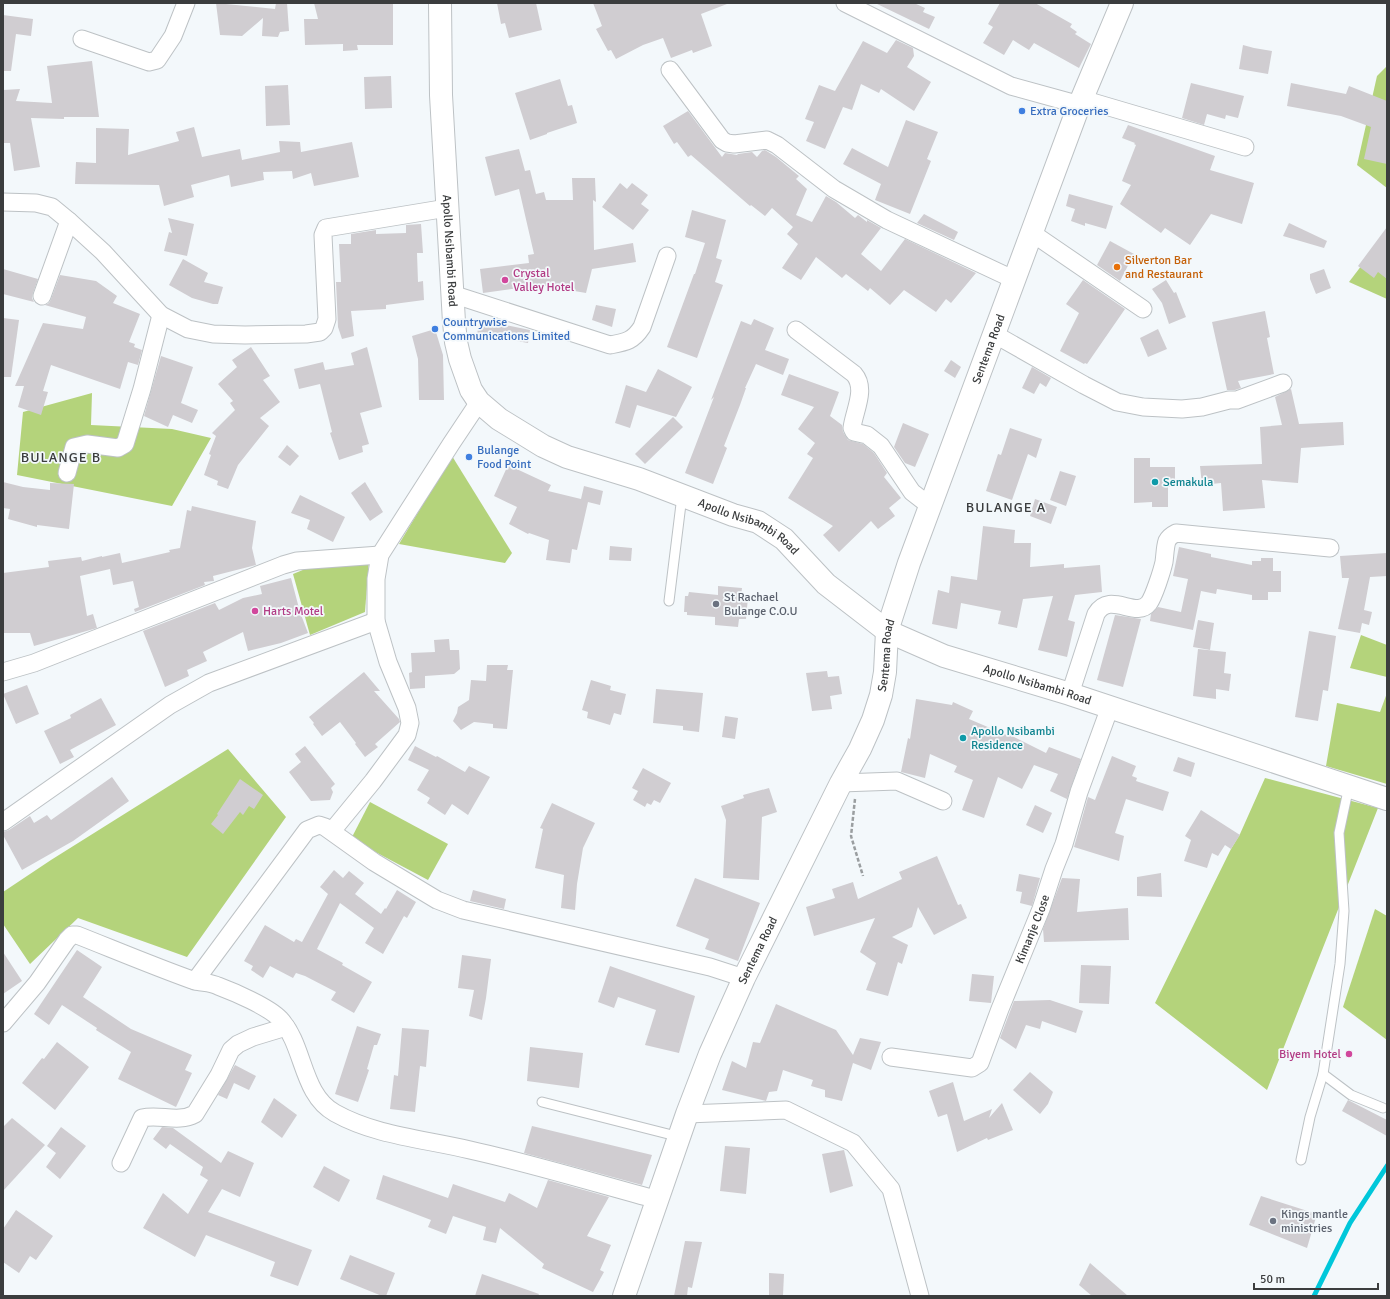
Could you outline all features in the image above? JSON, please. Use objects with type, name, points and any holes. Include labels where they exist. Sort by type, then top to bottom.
[{"type":"street","points":[[82,39],[149,62],[157,60],[173,36],[186,3]]},
{"type":"street","name":"Apollo Nsibambi Road","points":[[440,3],[440,95],[454,322],[459,353],[471,390],[479,402],[499,419],[543,446],[567,457],[639,479],[733,515],[758,522],[784,540],[826,584],[888,631],[944,656],[1070,694],[1387,799]]},
{"type":"street","points":[[845,3],[1011,86],[1081,102],[1244,147]]},
{"type":"street","name":"Sentema Road","points":[[624,1296],[687,1114],[710,1054],[744,978],[849,783],[860,748],[873,720],[881,695],[885,672],[888,631],[909,563],[1081,102],[1122,3]]},
{"type":"street","points":[[670,70],[722,140],[727,143],[734,144],[767,140],[776,145],[834,189],[887,220],[1014,280]]},
{"type":"street","points":[[3,202],[36,203],[52,207],[103,252],[161,315],[188,329],[213,334],[253,335],[306,334],[320,332],[324,328],[327,319],[323,235],[326,228],[447,208]]},
{"type":"street","points":[[42,296],[69,221]]},
{"type":"street","points":[[1032,232],[1143,309]]},
{"type":"street","points":[[452,294],[610,345],[625,343],[636,337],[642,327],[667,256]]},
{"type":"street","points":[[67,473],[74,447],[87,444],[118,448],[125,444],[142,389],[161,315]]},
{"type":"street","points":[[796,330],[854,374],[858,379],[859,398],[852,428],[854,432],[866,435],[881,446],[912,492],[930,506]]},
{"type":"street","points":[[994,334],[1117,402],[1143,407],[1182,409],[1202,407],[1228,400],[1237,400],[1283,383]]},
{"type":"street","points":[[332,831],[373,781],[407,735],[410,723],[407,708],[388,662],[376,621],[376,579],[380,555],[446,450],[479,402]]},
{"type":"street","points":[[1070,694],[1096,614],[1100,608],[1109,604],[1131,608],[1143,608],[1149,603],[1164,564],[1167,541],[1169,537],[1176,532],[1330,548]]},
{"type":"street","points":[[3,672],[34,663],[283,565],[297,561],[380,555]]},
{"type":"street","points":[[3,822],[170,706],[209,683],[376,621]]},
{"type":"street","name":"Kimanje Close","points":[[891,1057],[972,1068],[980,1063],[1000,1009],[1041,909],[1064,844],[1079,792],[1110,707]]},
{"type":"street","points":[[849,783],[897,781],[943,801]]},
{"type":"street","points":[[195,981],[307,830],[319,825],[332,831],[374,862],[437,900],[463,910],[710,967],[744,978]]},
{"type":"street","points":[[3,1023],[37,983],[67,940],[72,936],[81,937],[195,981],[217,985],[269,1010],[280,1019],[290,1033],[312,1089],[322,1104],[335,1113],[372,1129],[471,1150],[658,1200]]},
{"type":"street","points":[[121,1163],[142,1118],[152,1116],[181,1119],[195,1114],[219,1075],[231,1050],[238,1044],[253,1036],[286,1027]]},
{"type":"street","points":[[687,1114],[786,1110],[853,1143],[891,1189],[920,1296]]},
{"type":"lane","points":[[669,601],[682,496]]},
{"type":"lane","points":[[1301,1160],[1310,1117],[1323,1074],[1340,964],[1344,911],[1339,833],[1349,786]]},
{"type":"lane","points":[[1323,1074],[1352,1094],[1383,1108]]},
{"type":"lane","points":[[542,1102],[680,1137]]},
{"type":"path","points":[[849,783],[851,836],[863,876]]},
{"type":"green space","points":[[1387,66],[1387,188],[1357,165],[1377,76]]},
{"type":"green space","points":[[1387,232],[1387,299],[1349,282]]},
{"type":"green space","points":[[92,393],[91,425],[172,429],[211,438],[172,506],[17,475],[23,412]]},
{"type":"green space","points":[[452,456],[512,553],[505,563],[399,544]]},
{"type":"green space","points":[[369,559],[365,612],[310,635],[293,574],[310,567]]},
{"type":"green space","points":[[1361,635],[1387,645],[1387,677],[1350,668]]},
{"type":"green space","points":[[1387,693],[1387,784],[1326,766],[1337,703],[1380,712]]},
{"type":"green space","points":[[228,749],[286,817],[187,957],[78,918],[30,964],[3,924],[3,892],[51,860]]},
{"type":"green space","points":[[1265,778],[1378,808],[1267,1090],[1155,1003],[1231,849],[1240,834]]},
{"type":"green space","points":[[370,802],[448,844],[428,880],[351,839]]},
{"type":"green space","points":[[1375,909],[1387,916],[1387,1040],[1343,1007]]},
{"type":"building","points":[[216,3],[275,9],[276,3],[287,3],[289,31],[280,32],[278,37],[262,36],[263,18],[242,36],[220,35]]},
{"type":"building","points":[[314,3],[393,3],[393,45],[357,45],[358,50],[343,51],[343,44],[305,45],[304,19],[318,19]]},
{"type":"building","points":[[497,3],[536,3],[542,30],[509,38],[505,23],[501,24]]},
{"type":"building","points":[[593,3],[727,4],[701,14],[712,46],[693,53],[692,50],[671,58],[663,38],[643,45],[616,59],[611,50],[608,51],[596,29],[602,26]]},
{"type":"building","points":[[875,3],[914,3],[925,8],[923,12],[935,17],[929,29]]},
{"type":"building","points":[[1000,3],[1035,3],[1072,24],[1070,27],[1077,32],[1075,34],[1091,44],[1079,68],[1034,43],[1029,50],[1013,40],[1004,55],[983,43],[993,27],[988,24]]},
{"type":"building","points":[[3,15],[33,19],[31,36],[16,34],[11,71],[3,71]]},
{"type":"building","points":[[896,40],[913,48],[914,56],[907,67],[931,82],[914,111],[881,89],[879,93],[861,84],[852,110],[843,107],[825,149],[806,141],[814,122],[805,119],[819,85],[835,91],[863,41],[887,53]]},
{"type":"building","points":[[1243,45],[1272,51],[1268,74],[1239,69]]},
{"type":"building","points":[[92,61],[99,117],[64,117],[64,119],[31,118],[40,167],[14,171],[10,143],[3,143],[3,90],[20,89],[16,101],[52,103],[47,66]]},
{"type":"building","points":[[391,76],[392,108],[365,109],[364,77]]},
{"type":"building","points":[[560,79],[568,106],[572,105],[577,123],[530,140],[515,93]]},
{"type":"building","points":[[1191,83],[1244,96],[1238,118],[1226,115],[1225,119],[1207,114],[1204,125],[1182,118]]},
{"type":"building","points":[[1291,83],[1346,94],[1349,86],[1387,101],[1387,164],[1364,159],[1371,127],[1341,116],[1287,106]]},
{"type":"building","points":[[288,85],[290,125],[266,126],[265,86]]},
{"type":"building","points":[[688,111],[722,157],[725,153],[737,155],[752,152],[757,157],[762,151],[765,150],[799,176],[796,179],[807,189],[796,215],[812,222],[826,196],[836,202],[855,218],[858,215],[867,222],[867,220],[881,228],[861,254],[881,271],[905,239],[976,273],[951,303],[946,299],[936,312],[904,290],[890,305],[870,288],[868,291],[846,274],[842,278],[816,257],[801,280],[782,268],[798,244],[787,234],[793,227],[772,208],[765,216],[751,205],[750,206],[691,155],[688,157],[677,142],[674,144],[663,126]]},
{"type":"building","points":[[906,120],[938,132],[927,159],[931,161],[910,214],[875,200],[881,184],[843,164],[852,148],[888,167]]},
{"type":"building","points":[[1128,125],[1215,156],[1210,170],[1254,183],[1242,224],[1211,214],[1190,245],[1165,228],[1161,233],[1120,204],[1131,185],[1122,181],[1136,145],[1134,144],[1135,143],[1122,138]]},
{"type":"building","points":[[194,127],[202,157],[240,149],[242,160],[280,152],[279,141],[300,142],[301,152],[352,142],[359,177],[314,186],[311,173],[293,179],[292,171],[263,172],[264,180],[231,187],[229,175],[191,185],[194,197],[164,206],[159,185],[75,184],[76,162],[96,163],[96,128],[129,129],[128,155],[179,141],[176,132]]},
{"type":"building","points":[[519,149],[525,171],[530,170],[536,194],[544,192],[546,200],[573,200],[572,178],[595,178],[596,202],[593,200],[594,250],[633,243],[636,262],[592,269],[586,293],[563,289],[564,283],[483,293],[480,269],[529,263],[528,255],[534,254],[519,189],[495,196],[485,157]]},
{"type":"building","points":[[620,183],[627,189],[632,183],[648,195],[641,204],[649,210],[633,230],[602,207]]},
{"type":"building","points":[[1069,194],[1113,206],[1106,229],[1085,223],[1085,226],[1071,221],[1075,209],[1066,206]]},
{"type":"building","points":[[692,210],[726,220],[716,258],[722,260],[715,282],[723,285],[697,358],[667,347],[695,274],[705,243],[685,237]]},
{"type":"building","points":[[924,214],[958,232],[954,240],[917,223]]},
{"type":"building","points":[[168,218],[194,224],[187,256],[164,251],[169,232],[172,233]]},
{"type":"building","points":[[1289,223],[1327,241],[1324,248],[1283,236]]},
{"type":"building","points":[[421,224],[423,253],[417,253],[418,282],[423,281],[424,300],[386,305],[386,309],[351,311],[354,336],[342,339],[338,327],[336,282],[341,282],[339,244],[351,244],[351,234],[376,230],[376,234],[406,233],[406,225]]},
{"type":"building","points":[[1387,227],[1387,279],[1378,272],[1374,278],[1358,266]]},
{"type":"building","points":[[1110,241],[1134,254],[1120,281],[1097,265]]},
{"type":"building","points":[[183,259],[208,273],[204,282],[223,287],[218,304],[192,298],[169,285]]},
{"type":"building","points":[[3,269],[38,279],[32,298],[34,302],[3,294]]},
{"type":"building","points":[[1324,269],[1331,288],[1316,294],[1310,279],[1310,274]]},
{"type":"building","points":[[60,275],[96,281],[117,296],[113,303],[140,314],[129,342],[135,344],[134,347],[142,350],[138,365],[128,362],[120,389],[51,365],[43,391],[48,392],[41,415],[18,407],[24,386],[15,386],[43,323],[83,329],[86,317],[45,305],[49,303],[51,299]]},
{"type":"building","points":[[1083,280],[1125,309],[1087,364],[1084,364],[1060,351],[1079,313],[1066,304]]},
{"type":"building","points":[[1166,280],[1174,293],[1176,292],[1186,317],[1169,324],[1162,303],[1152,289]]},
{"type":"building","points":[[596,305],[616,309],[612,327],[592,320]]},
{"type":"building","points":[[1265,311],[1270,337],[1267,338],[1274,374],[1238,381],[1241,388],[1227,390],[1212,322]]},
{"type":"building","points":[[3,318],[19,320],[11,377],[3,377]]},
{"type":"building","points":[[754,319],[774,328],[765,350],[789,359],[783,375],[756,364],[745,388],[724,446],[727,448],[713,484],[685,473],[741,321],[751,325]]},
{"type":"building","points":[[480,320],[530,330],[528,343],[477,334]]},
{"type":"building","points":[[435,329],[443,355],[444,400],[419,400],[418,359],[412,336]]},
{"type":"building","points":[[1158,329],[1167,349],[1148,357],[1140,338]]},
{"type":"building","points":[[251,347],[270,376],[263,380],[280,402],[260,418],[269,426],[238,465],[228,489],[217,485],[218,481],[204,475],[211,455],[209,454],[216,436],[212,433],[235,410],[230,403],[233,401],[218,384],[237,367],[232,360]]},
{"type":"building","points":[[367,347],[382,407],[360,413],[369,444],[362,446],[363,452],[339,460],[330,433],[332,432],[320,384],[299,389],[294,369],[323,362],[325,370],[354,365],[351,353]]},
{"type":"building","points":[[161,356],[193,367],[181,403],[198,410],[192,423],[173,415],[168,427],[144,416]]},
{"type":"building","points":[[951,360],[961,367],[955,378],[944,371]]},
{"type":"building","points":[[1032,367],[1051,378],[1046,387],[1040,383],[1034,394],[1022,388]]},
{"type":"building","points":[[658,369],[692,387],[676,417],[637,405],[630,428],[615,423],[626,385],[646,392]]},
{"type":"building","points":[[789,374],[839,392],[830,416],[842,425],[843,432],[848,440],[863,444],[874,453],[887,473],[884,477],[901,498],[889,508],[895,516],[878,529],[871,521],[839,552],[823,535],[833,526],[788,498],[813,458],[807,454],[815,443],[798,429],[814,407],[781,395]]},
{"type":"building","points":[[1291,389],[1299,424],[1343,422],[1344,445],[1301,448],[1298,483],[1262,480],[1265,508],[1223,511],[1221,483],[1202,485],[1200,466],[1262,464],[1260,427],[1282,425],[1275,397]]},
{"type":"building","points":[[673,417],[683,427],[645,464],[635,454]]},
{"type":"building","points":[[903,423],[929,434],[915,467],[905,463],[894,447]]},
{"type":"building","points":[[1010,428],[1042,439],[1036,458],[1028,454],[1012,500],[986,491],[998,454],[1001,455]]},
{"type":"building","points":[[287,445],[299,456],[290,466],[278,457]]},
{"type":"building","name":"Semakula","points":[[1134,458],[1150,458],[1150,467],[1175,467],[1175,487],[1168,487],[1168,507],[1152,507],[1152,502],[1134,503]]},
{"type":"building","points":[[508,465],[551,485],[548,491],[581,499],[584,486],[603,491],[600,505],[588,502],[577,550],[572,549],[570,563],[546,560],[549,540],[529,533],[528,534],[509,524],[517,507],[494,496]]},
{"type":"building","points":[[1060,471],[1076,476],[1066,506],[1050,500]]},
{"type":"building","points":[[3,482],[23,487],[50,490],[50,483],[74,484],[69,529],[37,525],[37,527],[8,519],[10,509],[3,508]]},
{"type":"building","points":[[365,482],[383,512],[370,521],[351,493]]},
{"type":"building","points":[[300,495],[345,517],[333,542],[307,529],[310,520],[291,513]]},
{"type":"building","points":[[1035,499],[1057,507],[1051,524],[1030,516]]},
{"type":"building","points":[[192,506],[256,521],[252,548],[256,565],[213,576],[214,581],[204,582],[205,585],[135,612],[134,609],[139,607],[133,581],[113,585],[110,569],[80,576],[87,616],[93,614],[97,628],[34,646],[30,633],[3,633],[3,573],[49,567],[48,561],[81,557],[82,561],[120,553],[122,563],[170,552],[169,550],[180,548],[187,510],[191,511]]},
{"type":"building","points":[[983,526],[1015,530],[1014,543],[1031,543],[1030,567],[1064,564],[1064,568],[1100,565],[1102,592],[1075,595],[1068,620],[1075,622],[1067,657],[1038,650],[1053,596],[1023,599],[1017,628],[998,624],[1001,611],[961,603],[957,629],[932,624],[938,590],[949,593],[951,576],[977,580]]},
{"type":"building","points":[[610,546],[632,548],[631,561],[609,560]]},
{"type":"building","points":[[1179,547],[1211,554],[1211,557],[1252,565],[1252,561],[1261,561],[1261,558],[1273,558],[1273,571],[1281,571],[1281,592],[1268,592],[1268,600],[1252,600],[1252,595],[1217,589],[1216,594],[1201,591],[1193,630],[1150,621],[1151,614],[1158,607],[1181,612],[1188,579],[1173,576]]},
{"type":"building","points":[[1387,553],[1387,576],[1370,577],[1364,610],[1372,612],[1369,625],[1362,623],[1360,633],[1338,629],[1349,578],[1342,578],[1340,556]]},
{"type":"building","points":[[291,578],[300,612],[308,633],[281,643],[248,651],[243,632],[203,652],[207,661],[187,670],[189,676],[165,687],[143,631],[215,603],[219,610],[243,598],[262,594],[260,586]]},
{"type":"building","name":"St Rachael Bulange C.O.U","points":[[718,586],[742,588],[741,596],[748,597],[746,619],[739,619],[738,627],[715,625],[715,617],[687,615],[687,612],[684,612],[685,596],[688,596],[689,592],[718,595]]},
{"type":"building","points":[[1115,615],[1141,619],[1123,687],[1097,680]]},
{"type":"building","points":[[1198,620],[1214,623],[1210,650],[1193,647]]},
{"type":"building","points":[[1309,631],[1336,636],[1328,691],[1323,690],[1318,721],[1295,717]]},
{"type":"building","points":[[449,639],[450,650],[459,650],[460,669],[454,674],[425,676],[425,688],[410,689],[409,673],[412,672],[411,653],[435,652],[434,640]]},
{"type":"building","points":[[1198,649],[1226,652],[1224,673],[1231,674],[1229,691],[1216,689],[1216,699],[1193,696]]},
{"type":"building","points":[[487,665],[508,665],[507,670],[513,670],[507,729],[493,728],[493,724],[474,722],[461,730],[453,721],[458,707],[469,700],[471,680],[486,681]]},
{"type":"building","points":[[827,671],[828,677],[839,676],[842,694],[830,696],[832,709],[812,711],[806,673]]},
{"type":"building","points":[[364,672],[380,691],[374,691],[400,722],[375,744],[378,747],[365,757],[340,722],[322,736],[309,717]]},
{"type":"building","points":[[591,680],[611,686],[610,690],[626,694],[621,715],[614,713],[610,725],[587,718],[588,712],[582,710]]},
{"type":"building","points":[[27,685],[39,714],[16,724],[3,694]]},
{"type":"building","points":[[656,689],[703,693],[699,732],[683,730],[683,726],[653,723]]},
{"type":"building","points":[[101,698],[116,725],[70,750],[74,757],[60,764],[44,731],[71,718],[70,715]]},
{"type":"building","points":[[916,699],[952,705],[953,702],[973,711],[969,719],[1009,736],[1010,735],[1046,753],[1049,747],[1081,759],[1067,799],[1050,791],[1058,774],[1034,765],[1022,789],[998,777],[984,818],[962,810],[973,780],[954,772],[957,766],[930,754],[925,778],[901,772],[908,738],[910,739]]},
{"type":"building","points":[[725,716],[738,718],[735,739],[722,737]]},
{"type":"building","points":[[305,746],[335,784],[331,788],[333,792],[330,800],[311,801],[289,772],[301,762],[295,754]]},
{"type":"building","points":[[415,746],[436,757],[437,756],[465,772],[469,766],[490,777],[468,815],[452,804],[445,815],[427,803],[430,798],[417,790],[429,770],[408,760]]},
{"type":"building","points":[[1112,756],[1136,766],[1132,776],[1137,778],[1136,781],[1169,792],[1163,811],[1126,799],[1115,833],[1124,836],[1119,861],[1074,847],[1088,797],[1095,800]]},
{"type":"building","points":[[1178,757],[1195,763],[1191,777],[1173,771]]},
{"type":"building","points":[[643,768],[671,783],[660,803],[654,800],[651,805],[647,803],[645,807],[633,800],[638,791],[632,788]]},
{"type":"building","points":[[112,777],[129,801],[73,841],[22,870],[3,835],[3,832],[9,830],[30,816],[34,823],[47,815],[51,820]]},
{"type":"building","points":[[240,779],[263,795],[254,809],[249,806],[243,815],[240,812],[223,834],[211,824]]},
{"type":"building","points":[[769,788],[777,812],[762,817],[759,880],[723,878],[726,820],[721,806],[744,798],[743,795]]},
{"type":"building","points":[[552,803],[595,823],[583,848],[577,884],[575,910],[561,908],[564,875],[535,868],[543,829],[540,828]]},
{"type":"building","points":[[1035,805],[1052,813],[1043,833],[1026,825]]},
{"type":"building","points":[[1201,810],[1240,835],[1231,849],[1225,845],[1218,856],[1212,853],[1207,868],[1184,861],[1191,840],[1185,836]]},
{"type":"building","points":[[937,856],[958,905],[961,904],[967,918],[934,935],[918,907],[912,927],[892,937],[908,945],[902,964],[898,962],[888,996],[866,990],[876,963],[860,952],[875,918],[814,936],[806,907],[835,898],[832,889],[853,882],[858,899],[902,879],[899,872]]},
{"type":"building","points":[[334,870],[343,878],[349,871],[364,883],[355,894],[381,914],[385,908],[386,909],[397,890],[416,902],[407,918],[404,916],[383,954],[365,943],[374,928],[340,903],[317,949],[343,963],[342,965],[372,982],[354,1013],[331,1000],[336,992],[305,976],[296,973],[293,978],[270,966],[263,978],[251,970],[253,966],[244,961],[265,925],[294,942],[296,939],[302,942],[328,894],[320,887]]},
{"type":"building","points":[[1161,873],[1162,897],[1137,896],[1137,877]]},
{"type":"building","points":[[1019,874],[1040,878],[1032,906],[1020,903],[1022,892],[1016,891]]},
{"type":"building","points":[[695,878],[760,903],[738,961],[705,949],[709,939],[676,926]]},
{"type":"building","points":[[1062,878],[1080,879],[1077,912],[1128,908],[1129,940],[1044,942],[1043,929]]},
{"type":"building","points":[[473,890],[506,899],[504,909],[470,901]]},
{"type":"building","points":[[77,950],[102,967],[83,997],[131,1029],[192,1055],[185,1070],[192,1073],[176,1107],[118,1079],[131,1052],[96,1030],[97,1028],[62,1005],[49,1025],[34,1014]]},
{"type":"building","points":[[3,952],[22,981],[3,994]]},
{"type":"building","points":[[462,955],[491,959],[482,1020],[469,1016],[474,990],[458,988]]},
{"type":"building","points":[[1081,965],[1111,966],[1109,1004],[1079,1003]]},
{"type":"building","points":[[610,966],[695,996],[679,1053],[645,1045],[656,1010],[618,997],[614,1008],[598,1002]]},
{"type":"building","points":[[972,974],[994,976],[991,1003],[969,1001]]},
{"type":"building","points":[[1050,1000],[1083,1011],[1076,1033],[1042,1021],[1040,1029],[1026,1025],[1016,1049],[1000,1038],[1014,1001]]},
{"type":"building","points":[[776,1004],[836,1030],[853,1055],[860,1038],[881,1042],[871,1070],[853,1063],[842,1101],[825,1097],[825,1090],[811,1086],[813,1080],[783,1070],[777,1091],[769,1092],[766,1101],[722,1090],[732,1061],[746,1068],[753,1042],[760,1043]]},
{"type":"building","points":[[357,1026],[381,1034],[377,1045],[374,1045],[367,1069],[369,1070],[358,1102],[335,1094]]},
{"type":"building","points":[[402,1028],[429,1030],[426,1067],[420,1066],[415,1112],[390,1109],[394,1075],[398,1076]]},
{"type":"building","points":[[57,1042],[89,1067],[55,1110],[22,1083]]},
{"type":"building","points":[[530,1047],[583,1053],[579,1088],[527,1081]]},
{"type":"building","points":[[235,1065],[256,1076],[249,1090],[234,1083],[227,1099],[218,1095]]},
{"type":"building","points":[[1030,1072],[1053,1092],[1048,1104],[1040,1114],[1013,1090]]},
{"type":"building","points":[[953,1082],[964,1121],[992,1109],[989,1118],[1002,1103],[1013,1130],[988,1140],[987,1138],[957,1152],[947,1114],[938,1117],[929,1091]]},
{"type":"building","points":[[274,1098],[297,1115],[282,1138],[261,1122]]},
{"type":"building","points":[[1348,1100],[1387,1120],[1387,1136],[1342,1111]]},
{"type":"building","points":[[12,1118],[45,1145],[3,1191],[3,1127]]},
{"type":"building","points":[[532,1126],[652,1155],[642,1185],[524,1153]]},
{"type":"building","points":[[61,1127],[86,1146],[60,1179],[46,1167],[56,1153],[47,1146]]},
{"type":"building","points":[[162,1127],[173,1128],[221,1163],[228,1151],[254,1163],[240,1197],[222,1189],[208,1212],[312,1250],[298,1286],[270,1276],[275,1262],[206,1235],[195,1257],[143,1228],[163,1193],[188,1214],[208,1180],[200,1175],[203,1167],[170,1144],[166,1149],[153,1139]]},
{"type":"building","points":[[725,1146],[750,1148],[746,1194],[720,1191]]},
{"type":"building","points":[[844,1150],[853,1186],[830,1193],[822,1154]]},
{"type":"building","points":[[324,1166],[350,1180],[339,1202],[313,1187]]},
{"type":"building","points":[[383,1175],[448,1198],[453,1184],[505,1202],[509,1193],[537,1208],[548,1180],[609,1197],[587,1236],[611,1245],[600,1270],[604,1272],[593,1292],[542,1268],[544,1264],[500,1228],[496,1243],[483,1240],[486,1227],[453,1216],[446,1234],[428,1227],[431,1220],[376,1199]]},
{"type":"building","points":[[1261,1196],[1317,1214],[1307,1248],[1249,1225]]},
{"type":"building","points":[[16,1210],[53,1236],[36,1260],[30,1256],[19,1273],[3,1262],[3,1229]]},
{"type":"building","points":[[685,1241],[702,1242],[692,1288],[688,1287],[687,1296],[674,1296]]},
{"type":"building","points":[[350,1255],[395,1273],[386,1296],[382,1296],[340,1279]]},
{"type":"building","points":[[1090,1263],[1128,1296],[1092,1296],[1079,1285]]},
{"type":"building","points":[[769,1273],[784,1274],[783,1295],[769,1295]]},
{"type":"building","points":[[482,1274],[539,1294],[538,1296],[475,1296]]},
{"type":"waterway","points":[[1314,1296],[1350,1223],[1387,1166]]},
{"type":"place","name":"Extra Groceries","points":[[1022,111]]},
{"type":"place","name":"Silverton Bar and Restaurant","points":[[1117,267]]},
{"type":"place","name":"Crystal Valley Hotel","points":[[505,280]]},
{"type":"place","name":"Countrywise Communications Limited","points":[[435,329]]},
{"type":"place","name":"Bulange Food Point","points":[[469,457]]},
{"type":"place","name":"Semakula","points":[[1155,482]]},
{"type":"place","name":"St Rachael Bulange C.O.U","points":[[716,604]]},
{"type":"place","name":"Harts Motel","points":[[255,611]]},
{"type":"place","name":"Apollo Nsibambi Residence","points":[[963,738]]},
{"type":"place","name":"Biyem Hotel","points":[[1349,1054]]},
{"type":"place","name":"Kings mantle ministries","points":[[1273,1221]]},
{"type":"district","name":"BULANGE B","points":[[61,457]]},
{"type":"district","name":"BULANGE A","points":[[1006,507]]}]
